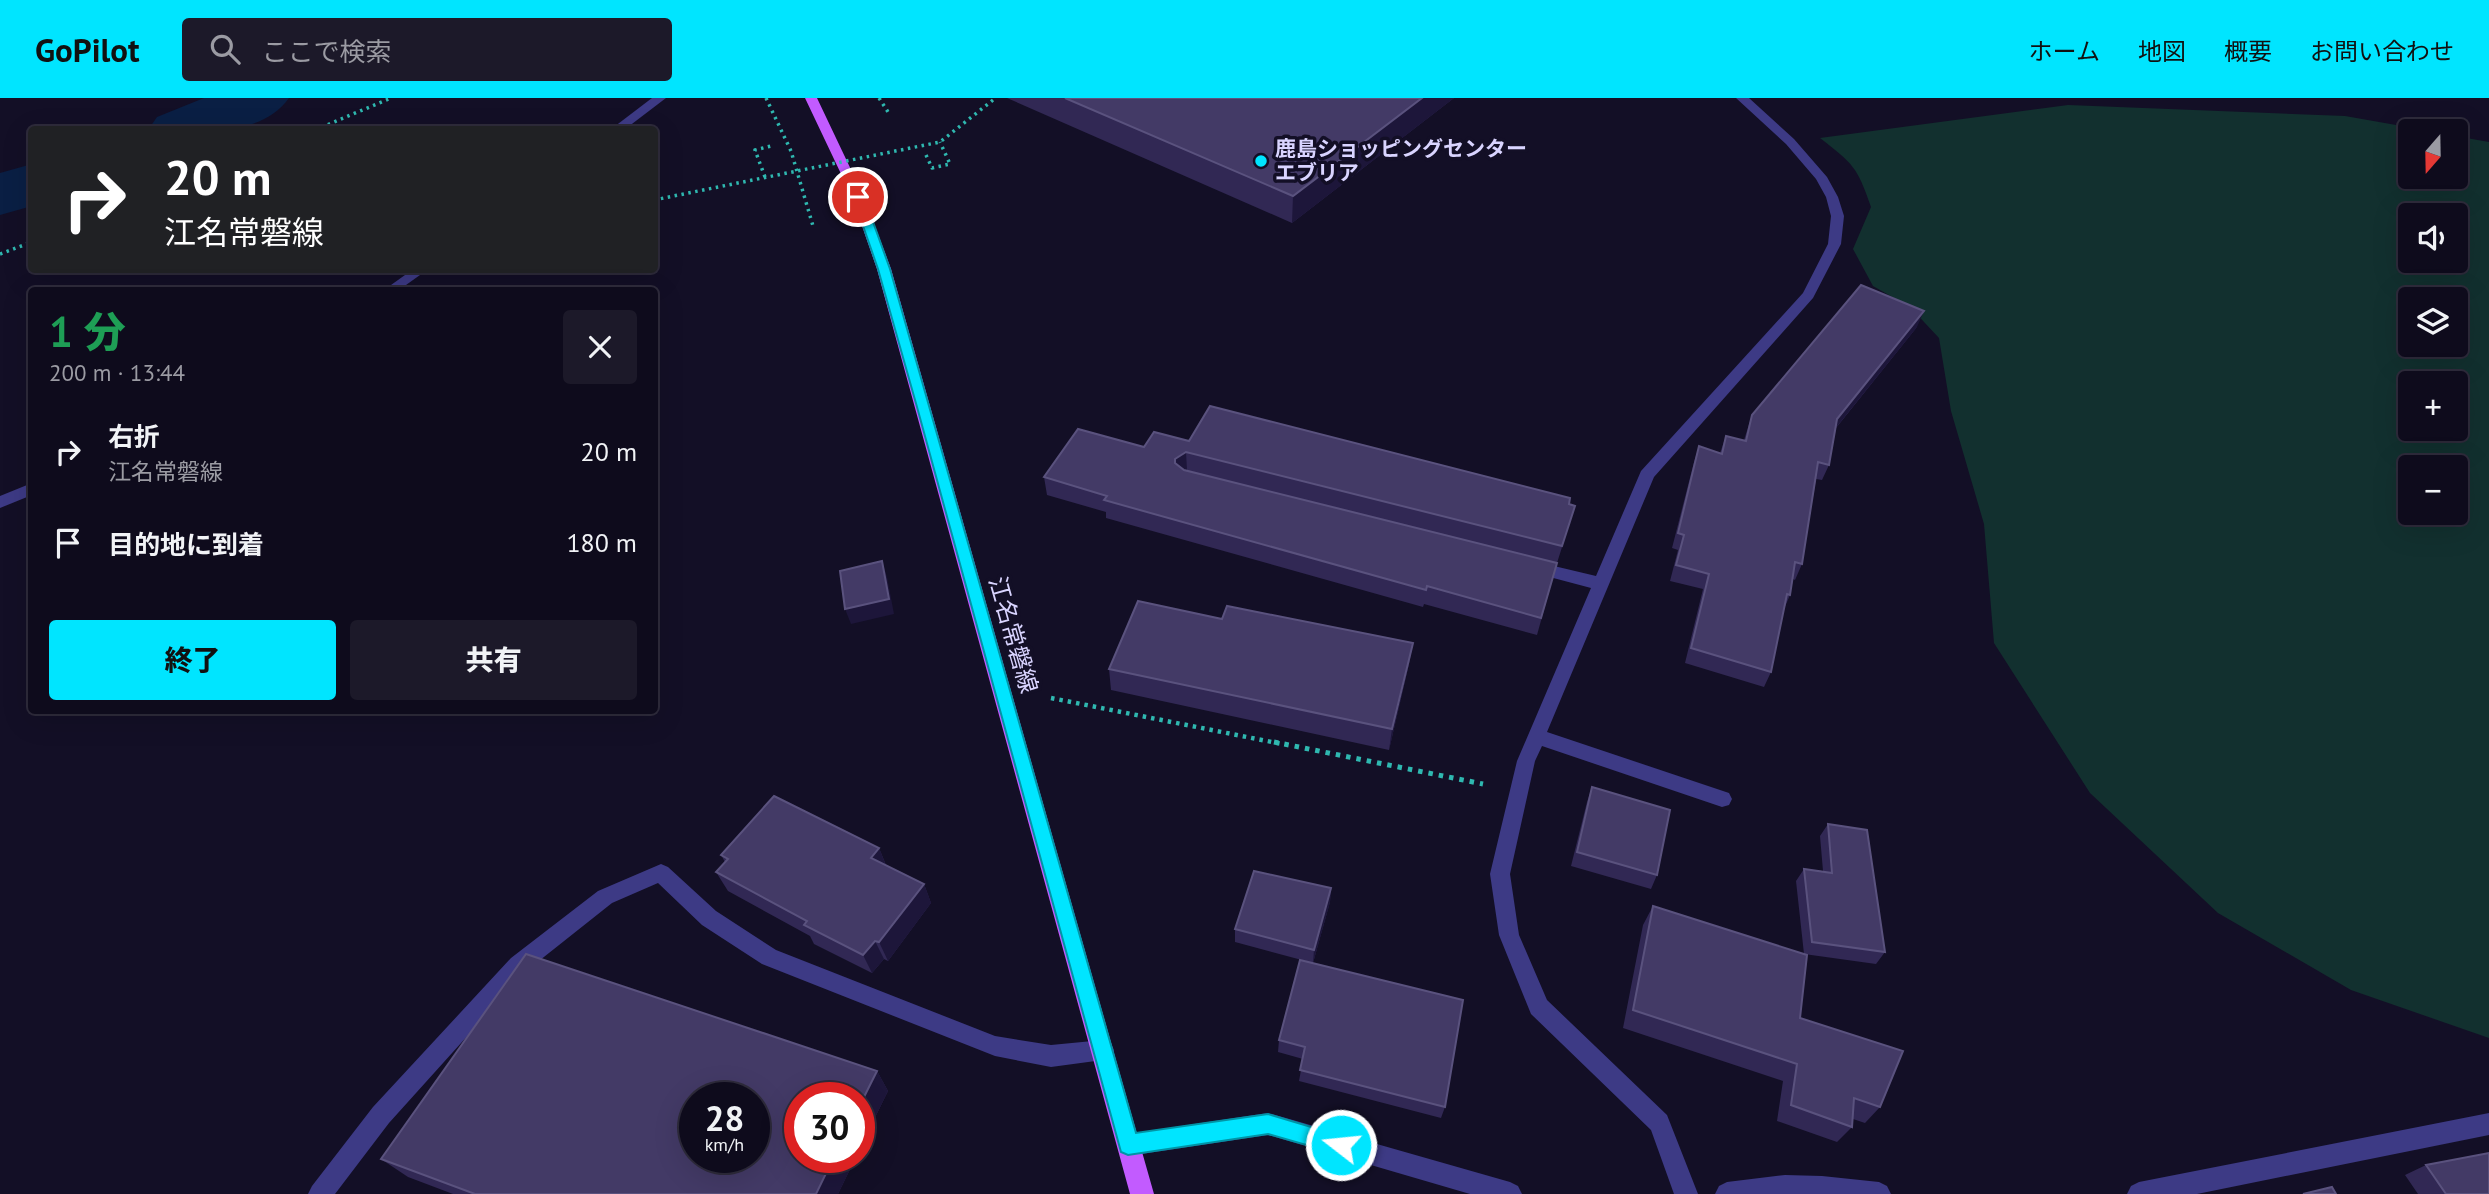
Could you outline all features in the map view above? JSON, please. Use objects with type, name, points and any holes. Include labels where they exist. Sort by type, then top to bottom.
[{"type":"main road","name":"江名常磐線","points":[[811,98],[858,197],[884,269],[1142,1194]]},
{"type":"street","points":[[622,126],[660,98]]},
{"type":"street","points":[[1686,1194],[1659,1123],[1539,1007],[1508,936],[1500,874],[1526,761],[1647,475],[1808,295],[1828,260],[1838,234],[1834,200],[1814,166],[1742,98]]},
{"type":"street","points":[[396,287],[416,273]]},
{"type":"street","points":[[0,502],[28,490]]},
{"type":"street","points":[[1520,564],[1601,584]]},
{"type":"street","points":[[1536,736],[1722,799]]},
{"type":"street","points":[[320,1194],[381,1115],[518,965],[605,897],[661,873],[709,918],[781,962],[995,1046],[1051,1056],[1103,1050]]},
{"type":"street","points":[[1128,1145],[1268,1124],[1510,1194]]},
{"type":"street","points":[[2139,1194],[2489,1124]]},
{"type":"street","points":[[1727,1194],[1765,1186],[1811,1186],[1879,1194]]},
{"type":"path","points":[[324,126],[391,98]]},
{"type":"path","points":[[766,98],[792,151],[813,226]]},
{"type":"path","points":[[879,98],[890,115]]},
{"type":"path","points":[[658,199],[940,142],[993,100]]},
{"type":"path","points":[[926,155],[932,168],[950,164],[940,142]]},
{"type":"path","points":[[765,177],[755,150],[771,146]]},
{"type":"path","points":[[0,254],[28,244]]},
{"type":"path","points":[[1051,698],[1519,791]]},
{"type":"green space","points":[[2068,105],[2345,116],[2398,125],[2398,189],[2468,189],[2468,138],[2489,142],[2489,1038],[2351,990],[2218,913],[2090,793],[1994,643],[1984,524],[1951,411],[1939,338],[1910,307],[1873,286],[1853,249],[1871,207],[1853,167],[1820,138]]},
{"type":"building","name":"鹿島ショッピングセンター エブリア","points":[[1065,98],[1422,98],[1293,196]]},
{"type":"building","points":[[1861,285],[1924,311],[1837,419],[1829,465],[1818,462],[1802,564],[1795,562],[1790,595],[1787,594],[1771,672],[1691,648],[1709,574],[1676,565],[1684,535],[1678,533],[1699,446],[1722,454],[1726,436],[1746,441],[1752,415]]},
{"type":"building","points":[[1210,406],[1570,498],[1569,504],[1575,506],[1562,546],[1186,452],[1175,459],[1175,463],[1184,470],[1557,563],[1541,618],[1427,586],[1426,590],[1104,500],[1107,496],[1044,477],[1078,429],[1144,447],[1154,432],[1189,441]]},
{"type":"building","points":[[882,561],[889,599],[845,609],[840,571]]},
{"type":"building","points":[[1138,601],[1222,619],[1227,606],[1413,643],[1392,729],[1109,669]]},
{"type":"building","points":[[1592,787],[1670,810],[1657,875],[1577,852]]},
{"type":"building","points":[[774,796],[879,848],[871,858],[924,884],[879,942],[875,941],[863,955],[804,925],[807,921],[716,872],[728,859],[721,855]]},
{"type":"building","points":[[1828,824],[1867,830],[1885,952],[1812,942],[1804,869],[1832,873]]},
{"type":"building","points":[[1254,871],[1331,888],[1314,950],[1235,929]]},
{"type":"building","points":[[1653,906],[1807,955],[1800,1018],[1903,1051],[1880,1107],[1854,1098],[1852,1127],[1791,1105],[1797,1064],[1633,1010]]},
{"type":"building","points":[[526,954],[877,1071],[872,1082],[784,1082],[784,1173],[826,1173],[816,1194],[475,1194],[381,1159]]},
{"type":"building","points":[[1300,960],[1463,1000],[1445,1107],[1300,1070],[1305,1047],[1279,1040]]},
{"type":"building","points":[[2489,1153],[2489,1194],[2446,1194],[2426,1165]]},
{"type":"building","points":[[2332,1187],[2336,1194],[2303,1194]]},
{"type":"waterway","points":[[189,126],[258,98]]},
{"type":"waterway","points":[[0,195],[28,185]]},
{"type":"place","name":"鹿島ショッピングセンター エブリア","points":[[1261,161]]},
{"type":"route","points":[[858,197],[884,269],[924,407],[1128,1145],[1268,1124],[1341,1145]]}]
